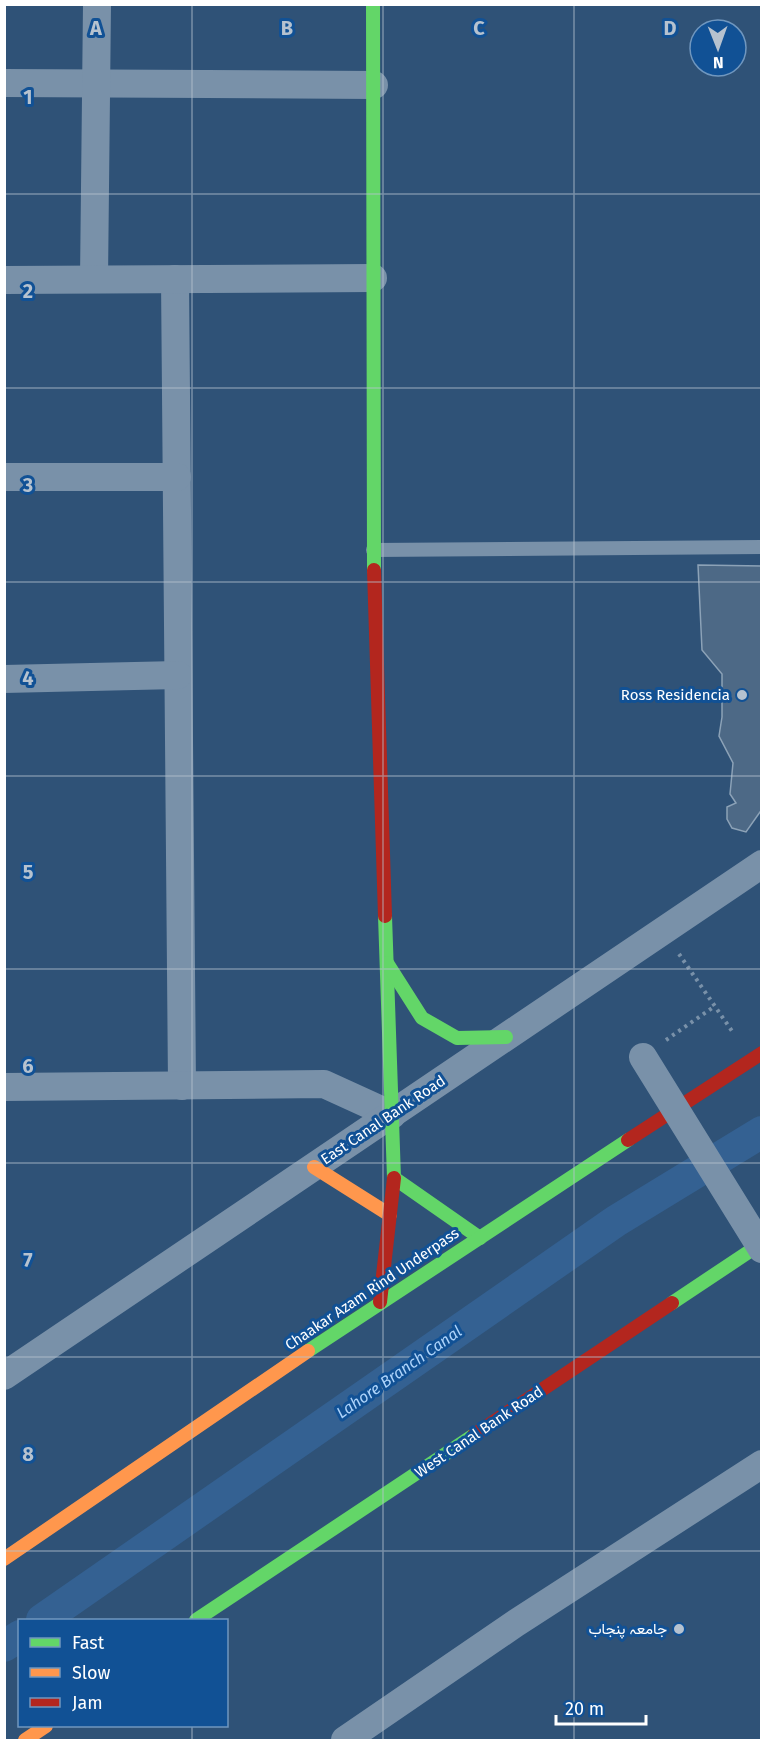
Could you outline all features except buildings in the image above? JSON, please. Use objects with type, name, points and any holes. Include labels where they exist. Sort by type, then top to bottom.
[{"type":"main road","points":[[373,4],[373,550],[394,1178],[380,1302]]},
{"type":"main road","points":[[386,961],[422,1018],[457,1038],[506,1037]]},
{"type":"main road","name":"Chaakar Azam Rind Underpass","points":[[4,1558],[380,1302],[757,1057]]},
{"type":"main road","points":[[314,1167],[390,1215]]},
{"type":"main road","points":[[394,1178],[480,1238]]},
{"type":"main road","name":"West Canal Bank Road","points":[[198,1619],[762,1243]]},
{"type":"main road","points":[[25,1740],[43,1727]]},
{"type":"main road","points":[[42,1740],[58,1727]]},
{"type":"street","points":[[94,279],[97,4]]},
{"type":"street","points":[[4,83],[374,85]]},
{"type":"street","points":[[4,280],[373,278]]},
{"type":"street","points":[[175,279],[182,1086]]},
{"type":"street","points":[[4,477],[177,477]]},
{"type":"street","points":[[4,680],[178,675]]},
{"type":"street","name":"East Canal Bank Road","points":[[4,1376],[762,864]]},
{"type":"street","points":[[643,1057],[762,1249]]},
{"type":"street","points":[[4,1087],[324,1084],[392,1115]]},
{"type":"street","points":[[345,1740],[516,1623],[762,1464]]},
{"type":"lane","points":[[373,550],[762,547]]},
{"type":"path","points":[[663,931],[715,1006],[757,1057]]},
{"type":"path","points":[[643,1057],[715,1006]]},
{"type":"waterway","name":"Lahore Branch Canal","points":[[43,1619],[616,1221],[762,1132]]},
{"type":"waterway","name":"Lahore Branch Canal","points":[[4,1646],[18,1637]]},
{"type":"traffic: fast","points":[[373,4],[374,570]]},
{"type":"traffic: fast","points":[[385,916],[394,1178],[480,1238]]},
{"type":"traffic: fast","points":[[387,963],[422,1018],[457,1038],[506,1037]]},
{"type":"traffic: fast","points":[[308,1351],[628,1140]]},
{"type":"traffic: fast","points":[[672,1303],[762,1243]]},
{"type":"traffic: fast","points":[[198,1619],[474,1435]]},
{"type":"traffic: slow","points":[[314,1167],[390,1215]]},
{"type":"traffic: slow","points":[[4,1559],[308,1351]]},
{"type":"traffic: slow","points":[[25,1740],[44,1727]]},
{"type":"traffic: jam","points":[[374,570],[385,916]]},
{"type":"traffic: jam","points":[[628,1140],[762,1053]]},
{"type":"traffic: jam","points":[[380,1302],[394,1178]]},
{"type":"traffic: jam","points":[[474,1435],[672,1303]]},
{"type":"place","name":"Ross Residencia","points":[[742,695]]},
{"type":"place","name":"جامعہ پنجاب","points":[[679,1629]]}]
